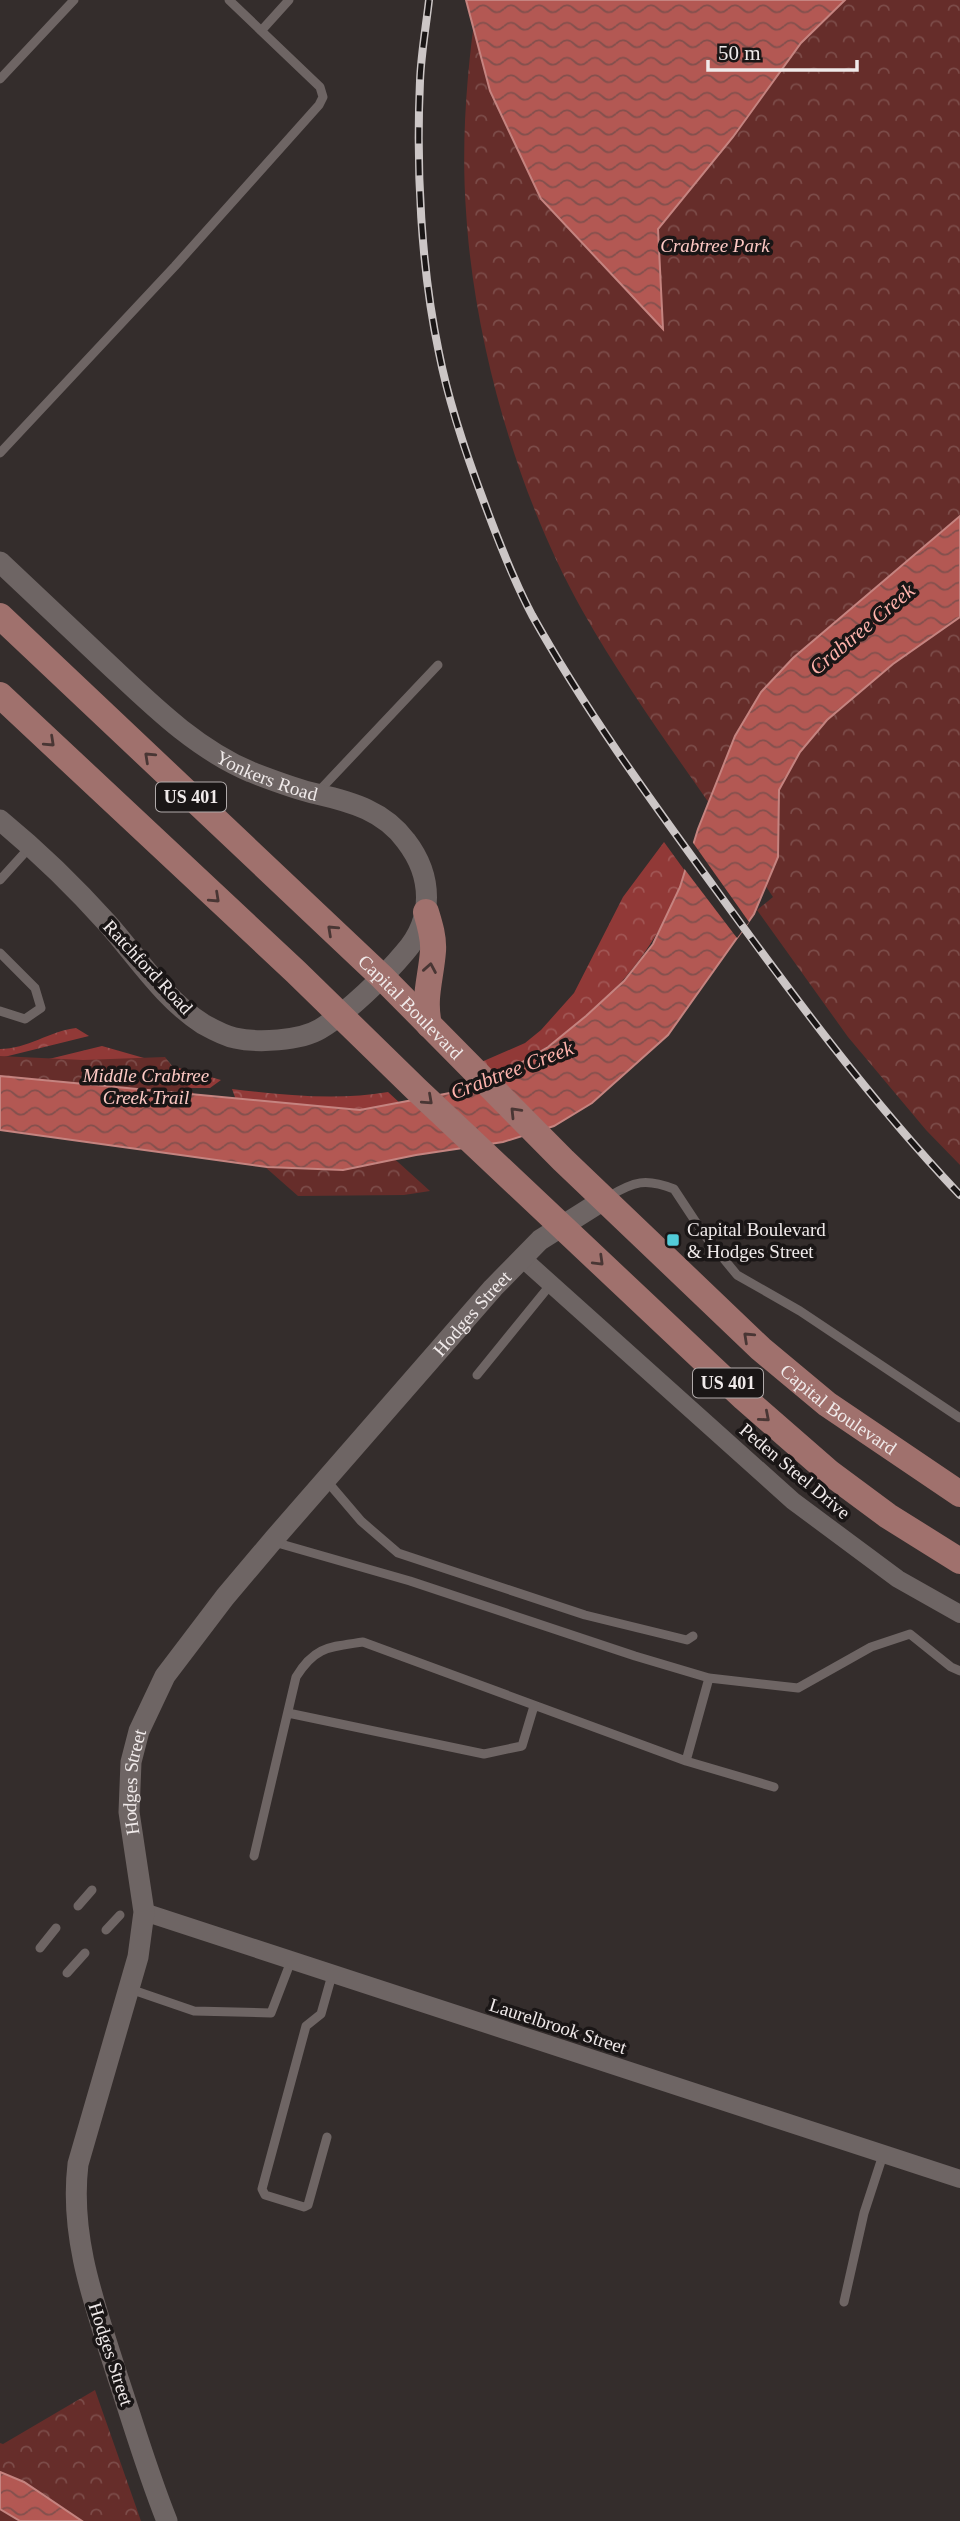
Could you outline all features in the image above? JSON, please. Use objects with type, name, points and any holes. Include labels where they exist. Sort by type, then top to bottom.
[{"type":"main road","name":"Capital Boulevard","points":[[0,616],[382,977],[563,1160],[761,1349],[827,1404],[960,1494]]},
{"type":"main road","name":"US 401","points":[[0,695],[349,1006],[378,1053],[744,1398],[822,1465],[888,1516],[960,1562]]},
{"type":"main road","points":[[426,912],[433,951],[425,1003],[436,1032]]},
{"type":"street","name":"Yonkers Road","points":[[0,562],[149,703],[200,744],[253,772],[374,812],[406,841],[417,858],[424,877],[426,912],[418,937],[382,977],[349,1006]]},
{"type":"street","name":"Ratchford Road","points":[[0,820],[82,895],[180,1006],[203,1023],[235,1038],[282,1039],[316,1031],[349,1006]]},
{"type":"street","name":"Hodges Street","points":[[167,2521],[96,2308],[80,2249],[74,2191],[80,2152],[129,1989],[142,1935],[144,1912],[129,1812],[131,1762],[139,1731],[165,1676],[178,1657],[326,1480],[522,1258],[540,1240],[605,1199]]},
{"type":"street","name":"Peden Steel Drive","points":[[522,1258],[793,1502],[898,1578],[960,1614]]},
{"type":"street","name":"Laurelbrook Street","points":[[144,1912],[960,2179]]},
{"type":"lane","points":[[0,79],[74,0]]},
{"type":"lane","points":[[0,453],[175,266],[320,105],[323,97],[320,88],[229,0]]},
{"type":"lane","points":[[261,31],[289,0]]},
{"type":"lane","points":[[317,794],[438,665]]},
{"type":"lane","points":[[0,880],[31,846]]},
{"type":"lane","points":[[0,953],[35,988],[41,1007],[25,1019],[0,1011]]},
{"type":"lane","points":[[605,1199],[625,1187],[646,1181],[674,1189],[705,1236],[737,1275],[800,1311],[960,1418]]},
{"type":"lane","points":[[477,1375],[551,1284]]},
{"type":"lane","points":[[326,1480],[361,1521],[398,1553],[585,1615],[668,1637],[687,1640],[693,1636]]},
{"type":"lane","points":[[272,1542],[410,1581],[709,1678],[798,1688],[871,1647],[910,1634],[951,1667],[960,1671]]},
{"type":"lane","points":[[254,1856],[296,1677],[313,1654],[328,1648],[363,1642],[686,1761],[774,1787]]},
{"type":"lane","points":[[686,1761],[709,1678]]},
{"type":"lane","points":[[288,1713],[484,1754],[522,1746],[534,1706]]},
{"type":"lane","points":[[78,1906],[92,1890]]},
{"type":"lane","points":[[106,1930],[120,1915]]},
{"type":"lane","points":[[40,1948],[57,1928]]},
{"type":"lane","points":[[67,1973],[85,1953]]},
{"type":"lane","points":[[129,1989],[194,2011],[271,2013],[290,1961]]},
{"type":"lane","points":[[327,2137],[308,2205],[303,2207],[265,2195],[262,2189],[306,2026],[320,2014],[332,1975]]},
{"type":"lane","points":[[844,2302],[864,2213],[883,2155]]},
{"type":"green space","name":"Crabtree Park","points":[[477,0],[960,0],[960,1165],[926,1130],[848,1037],[757,910],[773,897],[604,647],[559,566],[538,518],[519,468],[489,365],[471,261],[466,211],[465,131]]},
{"type":"green space","points":[[664,842],[685,871],[672,905],[635,966],[585,1018],[525,1060],[493,1076],[479,1063],[525,1043],[541,1030],[574,993],[623,897]]},
{"type":"green space","points":[[76,1028],[89,1036],[0,1058],[0,1049],[20,1046]]},
{"type":"green space","points":[[102,1046],[221,1080],[210,1088],[175,1088],[12,1068]]},
{"type":"green space","name":"Middle Crabtree Creek Trail","points":[[0,1056],[83,1060],[165,1057],[222,1129],[0,1102]]},
{"type":"green space","points":[[232,1089],[330,1097],[388,1092],[401,1104],[373,1116],[239,1108]]},
{"type":"green space","name":"Middle Crabtree Creek Trail","points":[[222,1129],[367,1134],[430,1191],[404,1195],[298,1196]]},
{"type":"green space","points":[[95,2390],[141,2521],[0,2521],[0,2443],[3,2444]]},
{"type":"water","points":[[466,0],[845,0],[801,43],[733,137],[658,229],[663,329],[541,199],[490,91]]},
{"type":"water","name":"Crabtree Creek","points":[[960,516],[960,617],[893,664],[827,720],[800,752],[779,790],[778,857],[754,914],[668,1035],[592,1103],[554,1126],[503,1142],[416,1155],[343,1170],[267,1167],[0,1130],[0,1076],[360,1110],[455,1092],[517,1065],[548,1047],[624,981],[653,944],[680,887],[698,829],[735,736],[761,692],[793,658]]},
{"type":"water","points":[[0,2472],[24,2482],[82,2521],[20,2521],[0,2509]]},
{"type":"pier","points":[[691,840],[749,922],[737,938],[683,867]]},
{"type":"railway","points":[[429,0],[419,114],[421,218],[428,287],[439,353],[453,410],[477,484],[512,573],[552,650],[666,821],[832,1045],[926,1159],[960,1195]]},
{"type":"place","name":"Capital Boulevard & Hodges Street","points":[[673,1240]]}]
